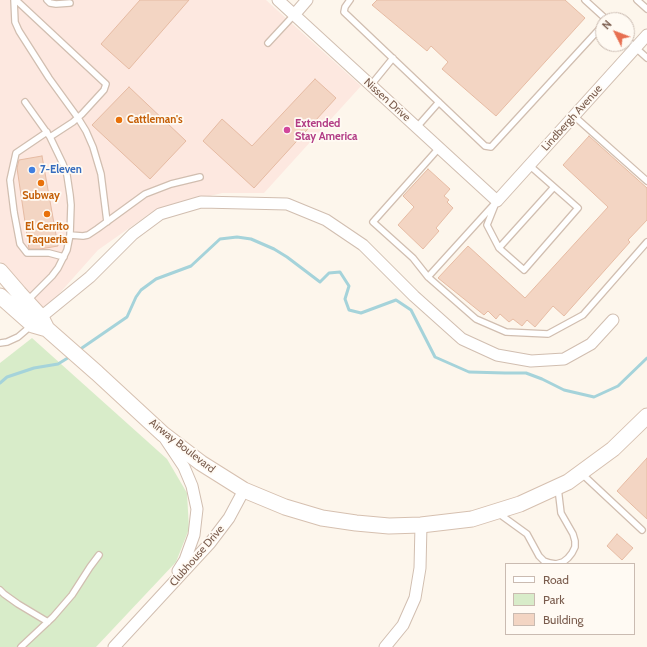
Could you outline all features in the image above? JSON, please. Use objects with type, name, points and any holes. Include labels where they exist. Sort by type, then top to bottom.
[{"type":"main road","name":"Airway Boulevard","points":[[0,272],[27,302],[40,324]]},
{"type":"main road","name":"Airway Boulevard","points":[[0,296],[40,324],[97,373],[163,434],[201,463],[244,490],[285,507],[322,518],[389,526],[420,525],[472,518],[520,504],[568,482],[613,449],[647,416]]},
{"type":"street","name":"Nissen Drive","points":[[278,0],[497,201]]},
{"type":"street","points":[[294,15],[307,0]]},
{"type":"street","name":"Lindbergh Avenue","points":[[635,48],[647,35]]},
{"type":"street","name":"Lindbergh Avenue","points":[[497,201],[631,52]]},
{"type":"street","points":[[40,324],[133,234],[160,214],[201,202],[287,204],[326,220],[363,245],[414,296],[462,339],[497,355],[531,361],[564,359],[591,344],[614,320]]},
{"type":"street","name":"Clubhouse Drive","points":[[159,599],[185,560],[194,535],[197,509],[192,486],[184,467],[163,434]]},
{"type":"street","name":"Clubhouse Drive","points":[[114,647],[210,543],[229,518],[244,490]]},
{"type":"street","points":[[386,647],[403,624],[415,598],[420,568],[420,525]]},
{"type":"lane","points":[[15,0],[15,22],[19,31],[49,78],[78,118],[93,147],[101,174],[107,222]]},
{"type":"lane","points":[[15,0],[105,82],[106,87],[73,122],[16,153],[10,180],[20,244],[27,253],[49,253],[64,257]]},
{"type":"lane","points":[[47,0],[50,3],[56,4],[70,3]]},
{"type":"lane","points":[[350,0],[345,7],[344,12],[485,146],[491,147],[595,35]]},
{"type":"lane","points":[[585,0],[598,12]]},
{"type":"lane","points":[[637,0],[647,9]]},
{"type":"lane","points":[[268,43],[294,15]]},
{"type":"lane","points":[[635,48],[647,58]]},
{"type":"lane","points":[[370,85],[393,58]]},
{"type":"lane","points":[[25,102],[48,135],[63,164],[67,175],[70,195],[70,235],[67,250],[52,276],[27,302]]},
{"type":"lane","points":[[417,127],[439,102]]},
{"type":"lane","points":[[574,116],[647,181]]},
{"type":"lane","points":[[439,148],[373,222],[413,258],[428,277],[476,319],[506,332],[548,334],[583,315],[647,242]]},
{"type":"lane","points":[[497,201],[487,225],[499,248],[524,270],[578,208],[529,165]]},
{"type":"lane","points":[[70,235],[82,236],[88,234],[145,194],[171,184],[200,177]]},
{"type":"lane","points":[[499,248],[554,187]]},
{"type":"lane","points":[[428,277],[497,201]]},
{"type":"lane","points":[[0,343],[7,342],[18,337],[40,324]]},
{"type":"lane","points":[[580,473],[642,530]]},
{"type":"lane","points":[[557,487],[562,513],[575,541],[575,547],[572,553],[563,562],[560,563]]},
{"type":"lane","points":[[497,511],[527,534],[539,556],[544,561],[550,563]]},
{"type":"lane","points":[[21,647],[48,622],[72,595],[99,555]]},
{"type":"lane","points":[[0,590],[18,604],[48,622]]},
{"type":"shaded area","points":[[0,0],[266,0],[361,86],[264,193],[222,193],[155,210],[98,250],[42,313],[0,261]]},
{"type":"green space","points":[[32,338],[167,459],[187,493],[189,529],[176,562],[96,647],[0,647],[0,363]]},
{"type":"building","points":[[140,0],[189,0],[129,69],[101,44]]},
{"type":"building","points":[[377,0],[565,0],[585,18],[496,116],[442,69],[448,62],[431,46],[427,51],[372,5]]},
{"type":"building","name":"Extended Stay America","points":[[315,79],[336,98],[254,188],[203,141],[222,119],[252,146]]},
{"type":"building","points":[[129,87],[186,141],[150,179],[92,125]]},
{"type":"building","points":[[589,136],[647,188],[647,220],[628,240],[630,242],[564,316],[553,306],[535,327],[527,320],[522,326],[513,319],[509,322],[500,314],[496,319],[488,311],[484,315],[438,278],[468,246],[525,298],[608,207],[563,165]]},
{"type":"building","points":[[42,156],[58,246],[29,249],[17,168],[19,160]]},
{"type":"building","points":[[428,169],[450,189],[444,196],[449,200],[447,202],[453,208],[436,228],[439,231],[423,249],[398,225],[414,207],[403,196]]},
{"type":"building","points":[[647,458],[647,519],[617,491]]},
{"type":"building","points":[[617,534],[633,548],[622,560],[607,546]]},
{"type":"waterway","points":[[79,350],[127,317],[136,297],[141,290],[156,279],[191,266],[220,239],[237,237],[251,239],[274,249],[320,282],[329,273],[340,272],[349,286],[345,299],[349,310],[361,313],[396,300],[411,310],[435,357],[469,372],[526,373],[564,390],[594,397],[618,386],[647,358]]},
{"type":"waterway","points":[[0,383],[7,377],[34,368],[58,364],[71,356]]},
{"type":"place","name":"Cattleman's","points":[[119,120]]},
{"type":"place","name":"Extended Stay America","points":[[287,130]]},
{"type":"place","name":"7-Eleven","points":[[32,170]]},
{"type":"place","name":"Subway","points":[[41,183]]},
{"type":"place","name":"El Cerrito Taqueria","points":[[47,214]]}]
